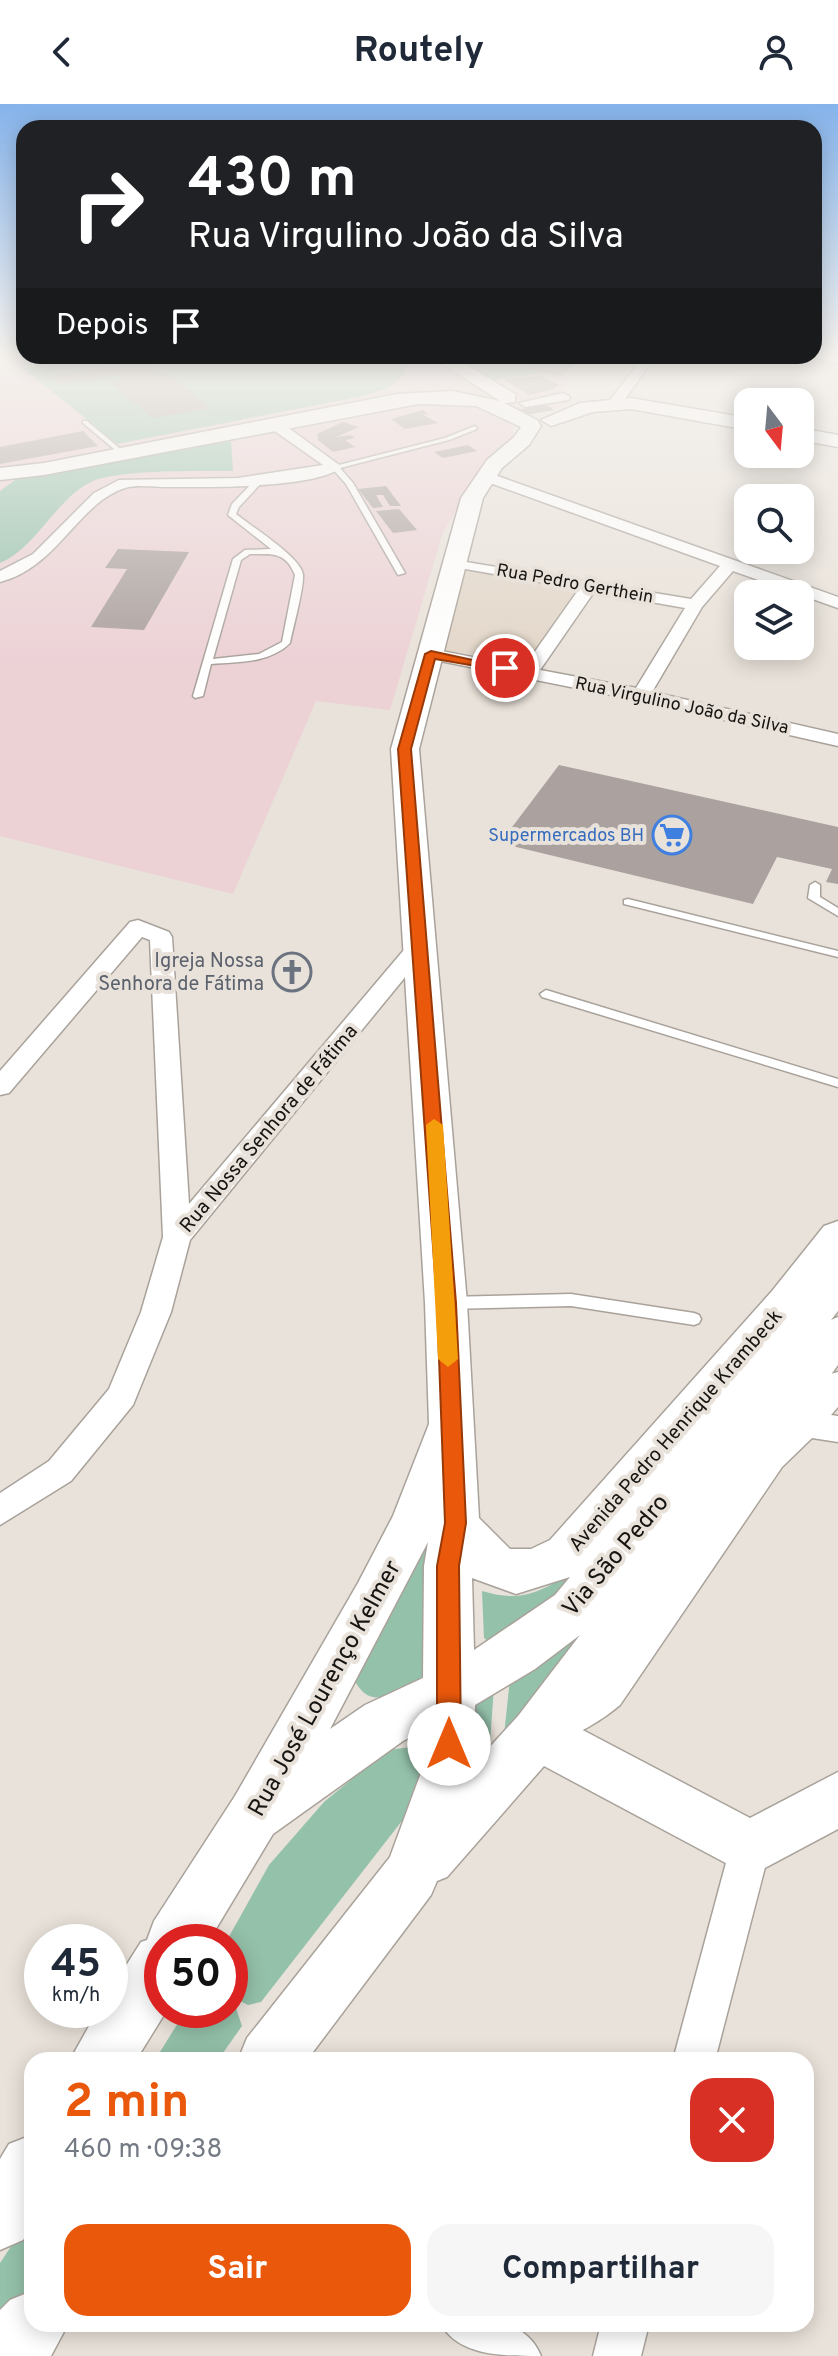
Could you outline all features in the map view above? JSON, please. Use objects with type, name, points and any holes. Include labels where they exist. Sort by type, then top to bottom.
[{"type":"main road","points":[[1,475],[88,459]]},
{"type":"main road","points":[[485,475],[511,459]]},
{"type":"main road","name":"Rua José Lourenço Kelmer","points":[[275,2052],[411,1875],[449,1770],[448,1566],[456,1523],[446,1303],[422,943],[405,749],[472,498],[485,475]]},
{"type":"main road","name":"Avenida Pedro Henrique Krambeck","points":[[456,1523],[476,1553],[505,1572],[524,1573],[547,1566],[567,1555],[787,1302],[838,1236]]},
{"type":"main road","name":"Via São Pedro","points":[[254,1815],[384,1723],[449,1693],[517,1652],[573,1611],[838,1281]]},
{"type":"main road","name":"Via São Pedro","points":[[537,1734],[733,1468],[838,1334]]},
{"type":"main road","name":"Rua José Lourenço Kelmer","points":[[190,1924],[254,1815],[415,1521],[450,1423]]},
{"type":"main road","points":[[411,1875],[537,1734],[750,1848],[838,1799]]},
{"type":"main road","points":[[106,2052],[144,1992]]},
{"type":"main road","points":[[139,2052],[153,2028]]},
{"type":"main road","points":[[0,2217],[24,2180]]},
{"type":"main road","points":[[4,2356],[26,2332]]},
{"type":"street","points":[[324,459],[335,467]]},
{"type":"street","points":[[0,577],[39,557],[109,488],[143,480],[260,480],[335,467]]},
{"type":"street","points":[[485,475],[838,603]]},
{"type":"street","name":"Rua Pedro Gerthein","points":[[454,562],[695,605]]},
{"type":"street","points":[[641,695],[695,605],[729,566]]},
{"type":"street","points":[[529,672],[590,585]]},
{"type":"street","name":"Rua Virgulino João da Silva","points":[[431,654],[641,695],[838,740]]},
{"type":"street","points":[[0,1087],[138,927],[161,937],[177,1237]]},
{"type":"street","name":"Rua Nossa Senhora de Fátima","points":[[0,1511],[60,1471],[122,1396],[156,1312],[177,1237],[422,943]]},
{"type":"street","points":[[537,1734],[590,1707],[607,1693],[771,1458],[822,1426],[838,1384]]},
{"type":"street","points":[[696,2052],[750,1848]]},
{"type":"street","points":[[478,2332],[517,2356]]},
{"type":"street","points":[[617,2356],[623,2332]]},
{"type":"lane","points":[[367,459],[335,467],[349,483],[401,573]]},
{"type":"lane","points":[[208,662],[265,654],[279,650],[286,643],[299,575],[295,564],[281,551],[239,524],[232,515],[235,506],[260,480]]},
{"type":"lane","points":[[198,696],[237,559],[248,552],[281,551]]},
{"type":"lane","points":[[815,885],[814,898],[838,913]]},
{"type":"lane","points":[[628,902],[838,954]]},
{"type":"lane","points":[[546,994],[838,1083]]},
{"type":"lane","points":[[446,1303],[571,1300],[694,1319]]},
{"type":"shaded area","points":[[0,459],[492,459],[443,532],[390,710],[316,701],[233,894],[0,836]]},
{"type":"shaded area","points":[[466,567],[579,586],[526,662],[441,650]]},
{"type":"green space","points":[[127,459],[232,459],[233,471],[138,473],[91,482],[67,500],[13,556],[0,563],[0,491],[18,478]]},
{"type":"green space","points":[[419,1547],[426,1547],[431,1552],[424,1676],[394,1693],[375,1697],[359,1687],[352,1674]]},
{"type":"green space","points":[[578,1569],[537,1613],[490,1643],[484,1638],[482,1591],[510,1596],[533,1593]]},
{"type":"green space","points":[[591,1619],[504,1735],[510,1679]]},
{"type":"green space","points":[[494,1687],[489,1756],[470,1780],[471,1703]]},
{"type":"green space","points":[[412,1747],[427,1755],[426,1790],[261,2002],[248,2005],[248,1924],[236,1924],[269,1865],[324,1802],[387,1750]]},
{"type":"green space","points":[[175,2028],[241,2028],[224,2052],[160,2052]]},
{"type":"green space","points":[[24,2227],[24,2300],[0,2322],[0,2263]]},
{"type":"building","points":[[0,459],[27,459],[0,464]]},
{"type":"building","points":[[386,486],[401,506],[390,506],[383,495],[376,495],[383,507],[373,508],[358,489]]},
{"type":"building","points":[[399,509],[417,530],[393,533],[376,511]]},
{"type":"building","points":[[118,549],[189,552],[144,630],[91,627],[127,569],[105,568]]},
{"type":"building","name":"Supermercados BH","points":[[559,765],[838,827],[838,884],[826,882],[832,869],[777,857],[753,904],[500,843]]},
{"type":"slow traffic","points":[[434,1125],[448,1359]]},
{"type":"place","name":"Supermercados BH","points":[[672,835]]},
{"type":"place","name":"Igreja Nossa Senhora de Fátima","points":[[292,972]]},
{"type":"route","points":[[449,1744],[448,1566],[456,1523],[446,1303],[422,943],[405,749],[431,654],[505,668]]}]
